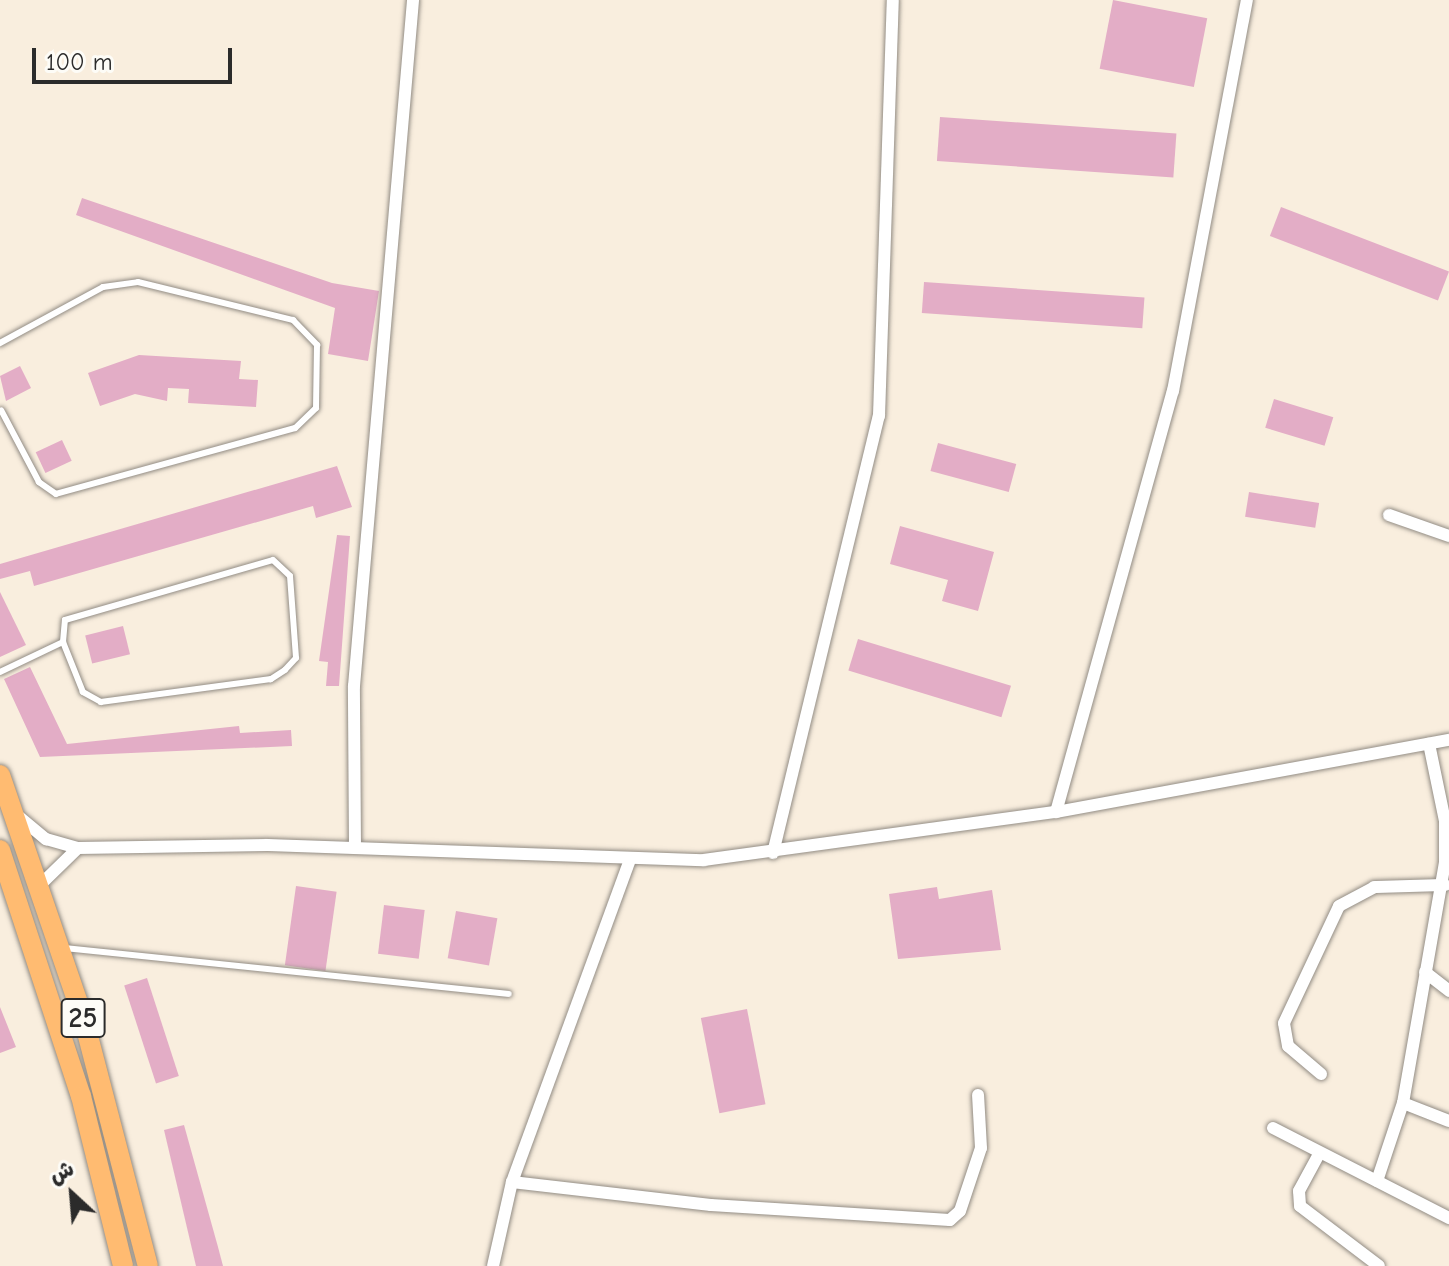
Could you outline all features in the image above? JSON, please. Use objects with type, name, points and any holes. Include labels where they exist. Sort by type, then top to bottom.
[{"type":"main road","name":"25","points":[[0,775],[61,947],[148,1266]]},
{"type":"main road","name":"25","points":[[0,850],[81,1096],[123,1266]]},
{"type":"street","points":[[355,847],[354,686],[413,0]]},
{"type":"street","points":[[773,853],[879,416],[893,0]]},
{"type":"street","points":[[1056,812],[1173,391],[1247,0]]},
{"type":"street","points":[[1389,515],[1449,536]]},
{"type":"street","points":[[15,813],[46,839],[78,848],[355,847],[630,859],[773,853],[1056,812],[1449,740]]},
{"type":"street","points":[[1377,1181],[1403,1103],[1425,972],[1445,884],[1445,821],[1429,744]]},
{"type":"street","points":[[40,885],[78,848]]},
{"type":"street","points":[[493,1266],[512,1182],[630,859]]},
{"type":"street","points":[[1321,1074],[1288,1046],[1284,1023],[1339,906],[1374,887],[1445,884]]},
{"type":"street","points":[[1425,972],[1449,991]]},
{"type":"street","points":[[512,1182],[711,1205],[950,1220],[960,1211],[981,1148],[978,1095]]},
{"type":"street","points":[[1403,1103],[1449,1121]]},
{"type":"street","points":[[1273,1128],[1449,1218]]},
{"type":"street","points":[[1319,1154],[1299,1191],[1300,1206],[1379,1266]]},
{"type":"lane","points":[[0,343],[103,287],[138,282],[293,320],[317,345],[316,408],[295,428],[56,494],[39,482],[0,409]]},
{"type":"lane","points":[[273,560],[290,576],[296,658],[271,679],[101,702],[83,692],[63,642],[61,625],[73,617],[273,560]]},
{"type":"lane","points":[[0,672],[63,642]]},
{"type":"lane","points":[[61,947],[509,994]]},
{"type":"building","points":[[1113,0],[1207,18],[1194,87],[1100,69]]},
{"type":"building","points":[[940,117],[1176,134],[1173,177],[937,161]]},
{"type":"building","points":[[82,198],[332,283],[379,291],[368,361],[328,354],[335,308],[76,215]]},
{"type":"building","points":[[1281,207],[1449,271],[1438,300],[1270,236]]},
{"type":"building","points":[[924,282],[1144,297],[1142,328],[922,313]]},
{"type":"building","points":[[139,355],[241,361],[239,379],[258,380],[256,407],[188,403],[189,389],[168,388],[167,401],[135,394],[100,406],[88,373]]},
{"type":"building","points":[[20,366],[31,388],[6,401],[0,376]]},
{"type":"building","points":[[1274,399],[1333,417],[1325,446],[1265,428]]},
{"type":"building","points":[[62,440],[72,461],[45,473],[36,452]]},
{"type":"building","points":[[938,443],[1016,464],[1009,492],[930,471]]},
{"type":"building","points":[[337,466],[352,507],[316,518],[313,506],[34,586],[30,571],[0,579],[0,564]]},
{"type":"building","points":[[1249,492],[1319,503],[1315,528],[1245,517]]},
{"type":"building","points":[[900,526],[994,552],[978,611],[942,601],[948,580],[890,564]]},
{"type":"building","points":[[337,535],[350,536],[339,686],[326,686],[328,662],[319,661]]},
{"type":"building","points":[[0,592],[26,645],[0,657]]},
{"type":"building","points":[[123,626],[130,654],[92,664],[85,635]]},
{"type":"building","points":[[858,639],[1011,686],[1001,717],[848,671]]},
{"type":"building","points":[[30,667],[67,744],[239,726],[240,733],[291,730],[292,746],[40,757],[4,679]]},
{"type":"building","points":[[296,886],[337,892],[325,971],[285,965]]},
{"type":"building","points":[[937,887],[939,899],[992,890],[1001,950],[898,959],[889,894]]},
{"type":"building","points":[[384,905],[425,910],[419,959],[378,954]]},
{"type":"building","points":[[456,911],[497,918],[489,966],[448,958]]},
{"type":"building","points":[[147,978],[179,1076],[156,1083],[124,985]]},
{"type":"building","points":[[0,1007],[16,1047],[0,1053]]},
{"type":"building","points":[[747,1009],[766,1104],[719,1113],[701,1018]]},
{"type":"building","points":[[184,1125],[223,1266],[196,1266],[164,1130]]}]
